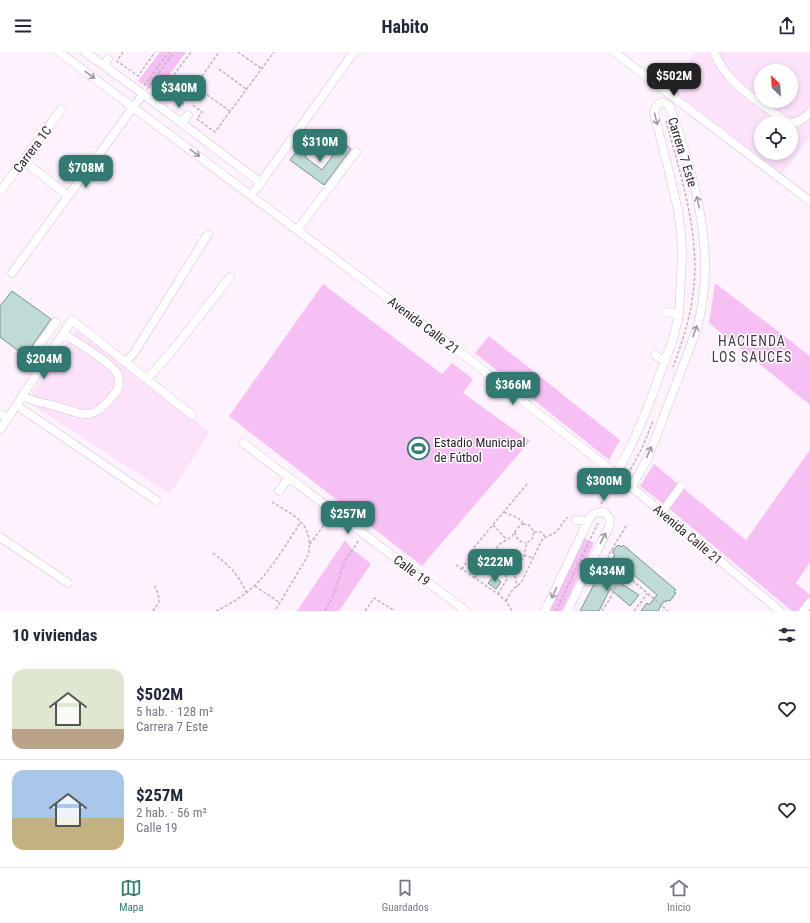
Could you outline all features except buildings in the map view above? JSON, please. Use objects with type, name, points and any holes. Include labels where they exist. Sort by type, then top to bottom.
[{"type":"street","name":"Avenida Calle 21","points":[[59,52],[465,356],[632,487],[780,611]]},
{"type":"street","points":[[85,52],[106,62],[142,93],[261,183]]},
{"type":"street","points":[[252,196],[354,52]]},
{"type":"street","points":[[614,52],[810,201]]},
{"type":"street","points":[[714,52],[717,61],[739,87],[778,116]]},
{"type":"street","points":[[12,273],[134,108],[142,93]]},
{"type":"street","name":"Carrera 7 Este","points":[[617,475],[632,444],[665,362],[679,315],[682,256],[681,232],[678,210],[654,113],[655,108],[662,102],[669,105],[678,130],[697,199],[702,229],[704,280],[702,300],[695,331],[648,456],[632,487]]},
{"type":"street","name":"Carrera 1C","points":[[2,189],[61,110]]},
{"type":"street","points":[[798,121],[810,112]]},
{"type":"street","points":[[182,123],[188,115]]},
{"type":"street","points":[[297,230],[356,152]]},
{"type":"street","points":[[24,161],[68,196]]},
{"type":"street","points":[[125,362],[134,353],[208,234]]},
{"type":"street","points":[[147,379],[173,350],[230,277]]},
{"type":"street","points":[[667,312],[679,315]]},
{"type":"street","points":[[0,430],[4,416],[16,405],[72,320],[192,415]]},
{"type":"street","points":[[30,357],[56,322]]},
{"type":"street","points":[[22,396],[28,400],[53,405],[76,413],[92,414],[102,409],[115,394],[120,383],[117,373],[103,360],[63,334]]},
{"type":"street","points":[[41,342],[52,350]]},
{"type":"street","points":[[655,355],[665,362]]},
{"type":"street","points":[[16,405],[156,500]]},
{"type":"street","name":"Calle 19","points":[[243,443],[466,611]]},
{"type":"street","points":[[279,491],[289,477]]},
{"type":"street","points":[[662,512],[681,486]]},
{"type":"street","points":[[545,611],[588,521],[596,512],[604,512],[610,519],[609,527],[567,611]]},
{"type":"street","points":[[572,518],[588,521]]},
{"type":"street","points":[[0,537],[68,583]]},
{"type":"street","points":[[803,611],[810,602]]},
{"type":"path","points":[[123,52],[117,61],[138,76],[155,52]]},
{"type":"path","points":[[142,93],[169,52]]},
{"type":"path","points":[[142,93],[174,52]]},
{"type":"path","points":[[162,91],[191,52]]},
{"type":"path","points":[[182,105],[219,52]]},
{"type":"path","points":[[238,52],[262,69]]},
{"type":"path","points":[[193,105],[202,112],[197,119],[215,132],[274,52]]},
{"type":"path","points":[[219,69],[246,90]]},
{"type":"path","points":[[203,92],[230,111]]},
{"type":"path","points":[[596,512],[617,475]]},
{"type":"path","points":[[462,569],[471,555],[471,551],[527,484]]},
{"type":"path","points":[[272,502],[301,522],[308,535],[310,544],[310,551],[307,557],[275,611]]},
{"type":"path","points":[[310,544],[333,511]]},
{"type":"path","points":[[504,512],[520,518],[524,524],[529,525],[534,532],[534,536],[527,544],[523,559],[512,566],[503,564],[495,552],[498,545],[511,537],[519,526],[524,524]]},
{"type":"path","points":[[506,601],[513,589],[521,583],[545,537],[557,531],[564,520],[572,518]]},
{"type":"path","points":[[216,611],[234,602],[255,586],[264,576],[301,522]]},
{"type":"path","points":[[556,611],[598,523]]},
{"type":"path","points":[[493,526],[506,539]]},
{"type":"path","points":[[626,526],[608,556],[610,561],[668,611]]},
{"type":"path","points":[[515,532],[518,540],[527,544]]},
{"type":"path","points":[[534,532],[542,532],[545,537]]},
{"type":"path","points":[[326,611],[333,596],[345,560],[363,533]]},
{"type":"path","points":[[471,555],[495,552]]},
{"type":"path","points":[[213,553],[236,572],[246,592]]},
{"type":"path","points":[[471,555],[482,565],[490,565],[497,568],[505,575],[507,579],[498,594]]},
{"type":"path","points":[[524,555],[533,558]]},
{"type":"path","points":[[456,565],[498,594],[506,601],[512,611]]},
{"type":"path","points":[[476,578],[482,565]]},
{"type":"path","points":[[512,566],[517,587]]},
{"type":"path","points":[[602,611],[620,577],[620,569]]},
{"type":"path","points":[[153,611],[159,602],[158,593],[154,585]]},
{"type":"path","points":[[255,586],[280,603]]},
{"type":"path","points":[[634,611],[648,593]]},
{"type":"path","points":[[365,611],[374,598],[395,611]]},
{"type":"shaded area","points":[[160,52],[186,52],[157,92],[138,81]]},
{"type":"shaded area","points":[[696,52],[810,52],[810,137],[798,153],[798,116],[754,116],[754,154],[668,87]]},
{"type":"shaded area","points":[[762,160],[792,160],[781,175]]},
{"type":"shaded area","points":[[715,283],[810,356],[810,405],[709,323]]},
{"type":"shaded area","points":[[323,284],[442,374],[452,363],[473,379],[463,393],[530,441],[422,566],[229,416]]},
{"type":"shaded area","points":[[77,330],[210,432],[170,494],[26,401]]},
{"type":"shaded area","points":[[489,336],[620,440],[609,460],[475,353]]},
{"type":"shaded area","points":[[810,450],[810,562],[796,583],[810,595],[810,611],[792,611],[640,486],[654,464],[746,540]]},
{"type":"shaded area","points":[[584,538],[594,543],[562,611],[549,611]]},
{"type":"shaded area","points":[[345,540],[351,548],[371,564],[339,611],[297,611]]},
{"type":"place","name":"Estadio Municipal de Fútbol","points":[[418,449]]},
{"type":"district","name":"HACIENDA LOS SAUCES","points":[[752,350]]}]
